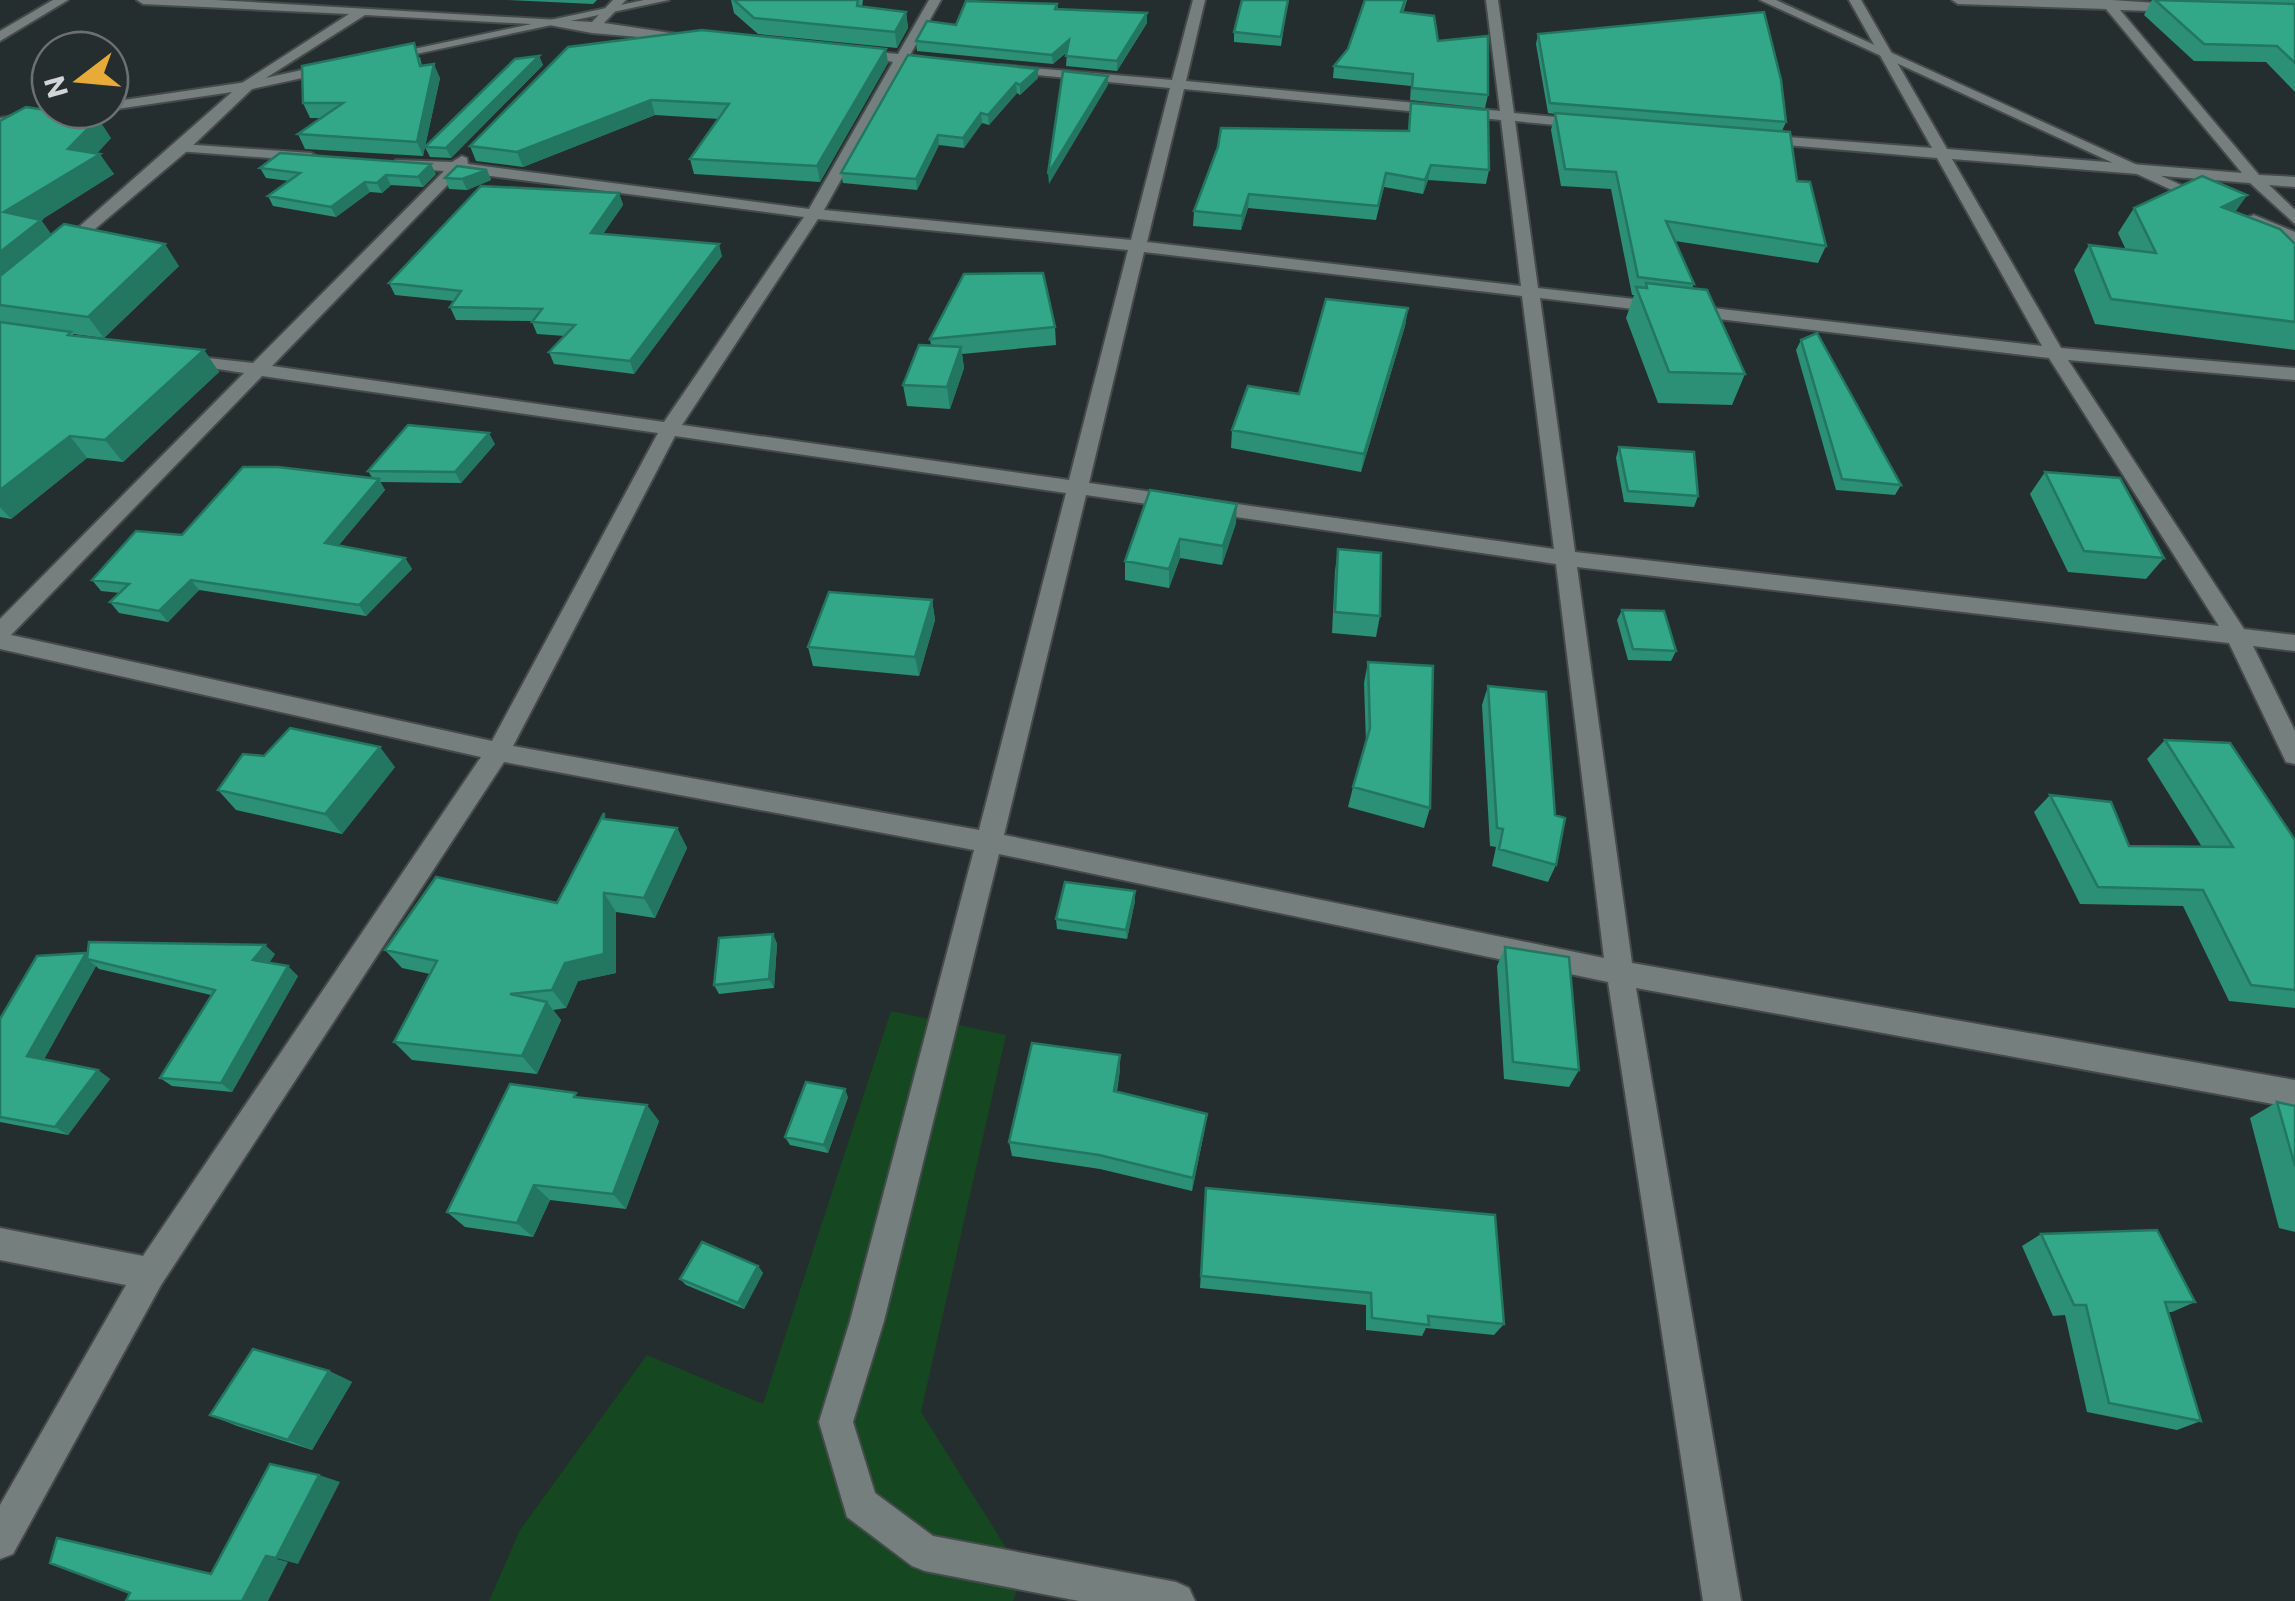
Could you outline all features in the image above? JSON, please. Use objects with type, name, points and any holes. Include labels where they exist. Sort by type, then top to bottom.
[{"type":"street","points":[[0,36],[62,0]]},
{"type":"street","points":[[143,0],[549,21],[586,35],[708,40]]},
{"type":"street","points":[[46,263],[182,148],[246,86],[376,0]]},
{"type":"street","points":[[360,62],[615,5],[662,0]]},
{"type":"street","points":[[0,1541],[150,1274],[498,752],[671,426],[814,214],[935,0]]},
{"type":"street","points":[[1176,1601],[925,1553],[860,1504],[836,1422],[867,1321],[1199,0]]},
{"type":"street","points":[[1492,0],[1620,973],[1722,1601]]},
{"type":"street","points":[[1766,0],[2226,208]]},
{"type":"street","points":[[1855,0],[2055,353],[2235,633],[2295,755]]},
{"type":"street","points":[[1958,0],[2107,2],[2202,9]]},
{"type":"street","points":[[2107,2],[2253,177],[2295,219]]},
{"type":"street","points":[[586,35],[615,5]]},
{"type":"street","points":[[842,52],[960,64]]},
{"type":"street","points":[[130,103],[246,86],[341,66]]},
{"type":"street","points":[[980,66],[1606,126]]},
{"type":"street","points":[[0,122],[30,118]]},
{"type":"street","points":[[1744,138],[2295,182]]},
{"type":"street","points":[[182,148],[339,159]]},
{"type":"street","points":[[0,633],[464,160]]},
{"type":"street","points":[[378,162],[464,160],[814,214],[1138,246],[2055,353],[2295,374]]},
{"type":"street","points":[[2243,216],[2295,238]]},
{"type":"street","points":[[158,356],[671,426],[1565,558],[2295,643]]},
{"type":"street","points":[[0,641],[498,752],[989,842],[1620,973],[2295,1094]]},
{"type":"street","points":[[0,1244],[150,1274]]},
{"type":"green space","points":[[891,1011],[1006,1035],[921,1412],[1023,1575],[1013,1601],[489,1601],[520,1530],[647,1355],[763,1404]]},
{"type":"building","points":[[734,0],[858,0],[857,6],[906,12],[895,32],[754,18]]},
{"type":"building","points":[[1242,0],[1288,0],[1281,37],[1234,32]]},
{"type":"building","points":[[1365,0],[1405,0],[1401,12],[1434,16],[1438,41],[1488,36],[1488,95],[1412,88],[1413,74],[1334,66],[1348,49]]},
{"type":"building","points":[[2155,0],[2295,4],[2295,63],[2277,46],[2204,44]]},
{"type":"building","points":[[966,1],[1057,4],[1055,9],[1147,13],[1117,61],[1066,56],[1069,40],[1052,55],[916,41],[927,21],[956,25]]},
{"type":"building","points":[[1764,12],[1781,80],[1786,122],[1550,103],[1538,34]]},
{"type":"building","points":[[702,30],[886,49],[817,166],[690,159],[729,104],[651,100],[517,152],[470,146],[568,47]]},
{"type":"building","points":[[414,43],[420,66],[434,64],[417,142],[298,134],[343,103],[303,103],[302,66]]},
{"type":"building","points":[[908,55],[1038,69],[1020,85],[1016,83],[988,115],[981,113],[963,138],[938,135],[916,179],[841,173]]},
{"type":"building","points":[[539,56],[446,148],[425,147],[515,59]]},
{"type":"building","points":[[1063,71],[1108,76],[1048,174]]},
{"type":"building","points":[[1411,103],[1488,110],[1489,170],[1431,165],[1425,180],[1386,173],[1378,206],[1249,194],[1242,216],[1194,211],[1218,147],[1221,128],[1409,131]]},
{"type":"building","points":[[30,108],[30,130],[86,130],[68,149],[100,154],[4,212],[41,220],[0,252],[0,121]]},
{"type":"building","points":[[1555,113],[1790,132],[1797,181],[1810,182],[1826,246],[1666,221],[1694,284],[1638,277],[1616,172],[1565,169]]},
{"type":"building","points":[[280,153],[431,164],[418,177],[386,175],[377,183],[365,182],[331,207],[268,196],[300,173],[260,168]]},
{"type":"building","points":[[457,166],[487,170],[462,179],[445,178]]},
{"type":"building","points":[[2202,176],[2247,195],[2222,207],[2280,229],[2295,244],[2295,322],[2111,299],[2089,245],[2156,253],[2134,208]]},
{"type":"building","points":[[481,186],[619,193],[591,233],[719,244],[630,361],[549,352],[575,325],[532,322],[542,309],[450,307],[461,291],[389,283]]},
{"type":"building","points":[[64,224],[165,244],[88,317],[0,305],[0,276]]},
{"type":"building","points":[[1043,273],[1055,327],[930,339],[964,274]]},
{"type":"building","points":[[1646,283],[1707,290],[1745,374],[1669,372],[1636,287],[1647,288]]},
{"type":"building","points":[[1326,299],[1408,308],[1364,454],[1232,430],[1248,386],[1299,394]]},
{"type":"building","points":[[0,322],[71,332],[68,335],[204,350],[105,440],[70,436],[0,490]]},
{"type":"building","points":[[1817,333],[1901,485],[1842,479],[1801,340]]},
{"type":"building","points":[[919,345],[961,347],[947,387],[903,385]]},
{"type":"building","points":[[408,425],[489,433],[455,472],[368,471]]},
{"type":"building","points":[[1619,447],[1694,452],[1698,496],[1628,491]]},
{"type":"building","points":[[243,467],[278,467],[379,479],[325,543],[405,558],[359,605],[191,580],[159,611],[110,602],[129,584],[92,580],[136,531],[182,535]]},
{"type":"building","points":[[2045,472],[2120,478],[2164,558],[2084,551]]},
{"type":"building","points":[[1150,490],[1237,504],[1223,546],[1180,539],[1169,569],[1125,561]]},
{"type":"building","points":[[1338,549],[1381,553],[1380,616],[1335,612]]},
{"type":"building","points":[[829,592],[932,600],[915,657],[808,647]]},
{"type":"building","points":[[1622,610],[1664,611],[1676,651],[1633,649]]},
{"type":"building","points":[[1368,662],[1433,666],[1430,808],[1353,787],[1370,728]]},
{"type":"building","points":[[1488,686],[1546,692],[1555,815],[1565,818],[1556,865],[1499,849],[1503,829],[1497,828]]},
{"type":"building","points":[[290,728],[380,747],[325,814],[218,790],[243,754],[264,756]]},
{"type":"building","points":[[2165,740],[2230,743],[2295,840],[2295,990],[2251,985],[2203,890],[2098,887],[2050,795],[2111,802],[2129,846],[2233,847]]},
{"type":"building","points":[[604,813],[604,819],[677,828],[644,898],[604,893],[604,954],[565,963],[552,990],[510,994],[547,1002],[522,1056],[394,1042],[437,961],[385,950],[436,877],[557,903]]},
{"type":"building","points":[[1065,882],[1135,891],[1126,930],[1056,919]]},
{"type":"building","points":[[773,934],[769,979],[714,985],[719,938]]},
{"type":"building","points":[[89,942],[265,945],[253,960],[288,966],[221,1083],[160,1078],[215,990],[87,959]]},
{"type":"building","points":[[1505,947],[1569,957],[1579,1070],[1513,1062]]},
{"type":"building","points":[[86,953],[27,1056],[98,1070],[55,1127],[0,1117],[0,1019],[37,956]]},
{"type":"building","points":[[1032,1043],[1120,1055],[1114,1091],[1207,1114],[1193,1178],[1099,1155],[1009,1142]]},
{"type":"building","points":[[806,1082],[845,1089],[824,1145],[785,1137]]},
{"type":"building","points":[[510,1084],[576,1093],[574,1097],[647,1105],[613,1194],[534,1185],[517,1223],[447,1212]]},
{"type":"building","points":[[2277,1102],[2295,1106],[2295,1166]]},
{"type":"building","points":[[1206,1188],[1495,1215],[1504,1324],[1428,1316],[1429,1325],[1372,1318],[1371,1293],[1201,1276]]},
{"type":"building","points":[[2157,1230],[2195,1302],[2165,1302],[2201,1421],[2109,1403],[2086,1305],[2074,1305],[2041,1234]]},
{"type":"building","points":[[702,1242],[758,1266],[738,1303],[680,1279]]},
{"type":"building","points":[[253,1349],[329,1371],[288,1440],[210,1415]]},
{"type":"building","points":[[270,1464],[319,1475],[276,1558],[266,1556],[242,1601],[126,1601],[130,1593],[50,1563],[57,1538],[211,1574]]}]
